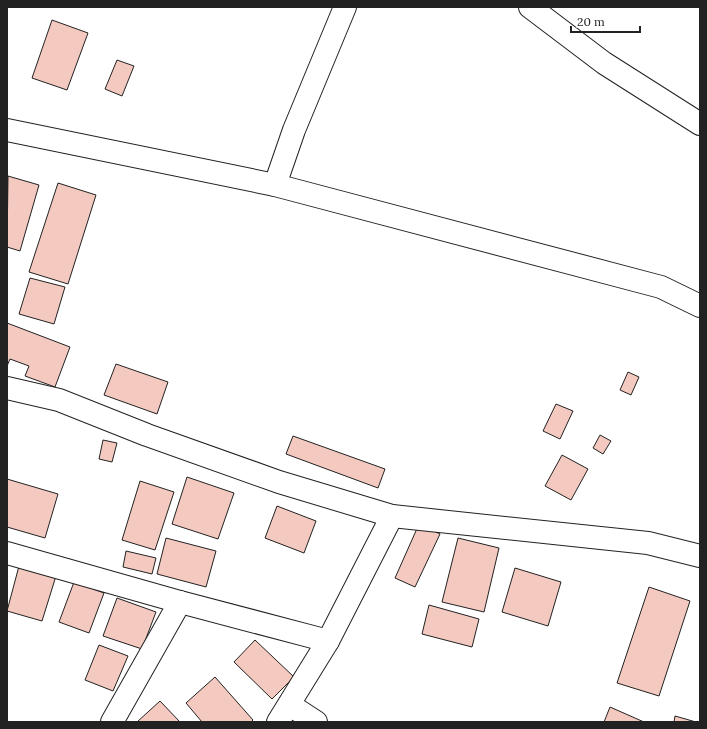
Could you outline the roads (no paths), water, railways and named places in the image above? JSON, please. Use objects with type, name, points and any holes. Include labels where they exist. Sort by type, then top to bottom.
[{"type":"street","points":[[275,185],[294,130],[345,7]]},
{"type":"street","points":[[530,7],[604,63],[700,124]]},
{"type":"street","points":[[7,130],[275,185],[661,287],[700,306]]},
{"type":"street","points":[[7,388],[59,400],[147,435],[279,482],[392,516],[648,543],[700,556]]},
{"type":"street","points":[[316,722],[284,714],[328,641],[392,516]]},
{"type":"street","points":[[7,553],[180,602],[328,641]]},
{"type":"street","points":[[112,722],[180,602]]}]
